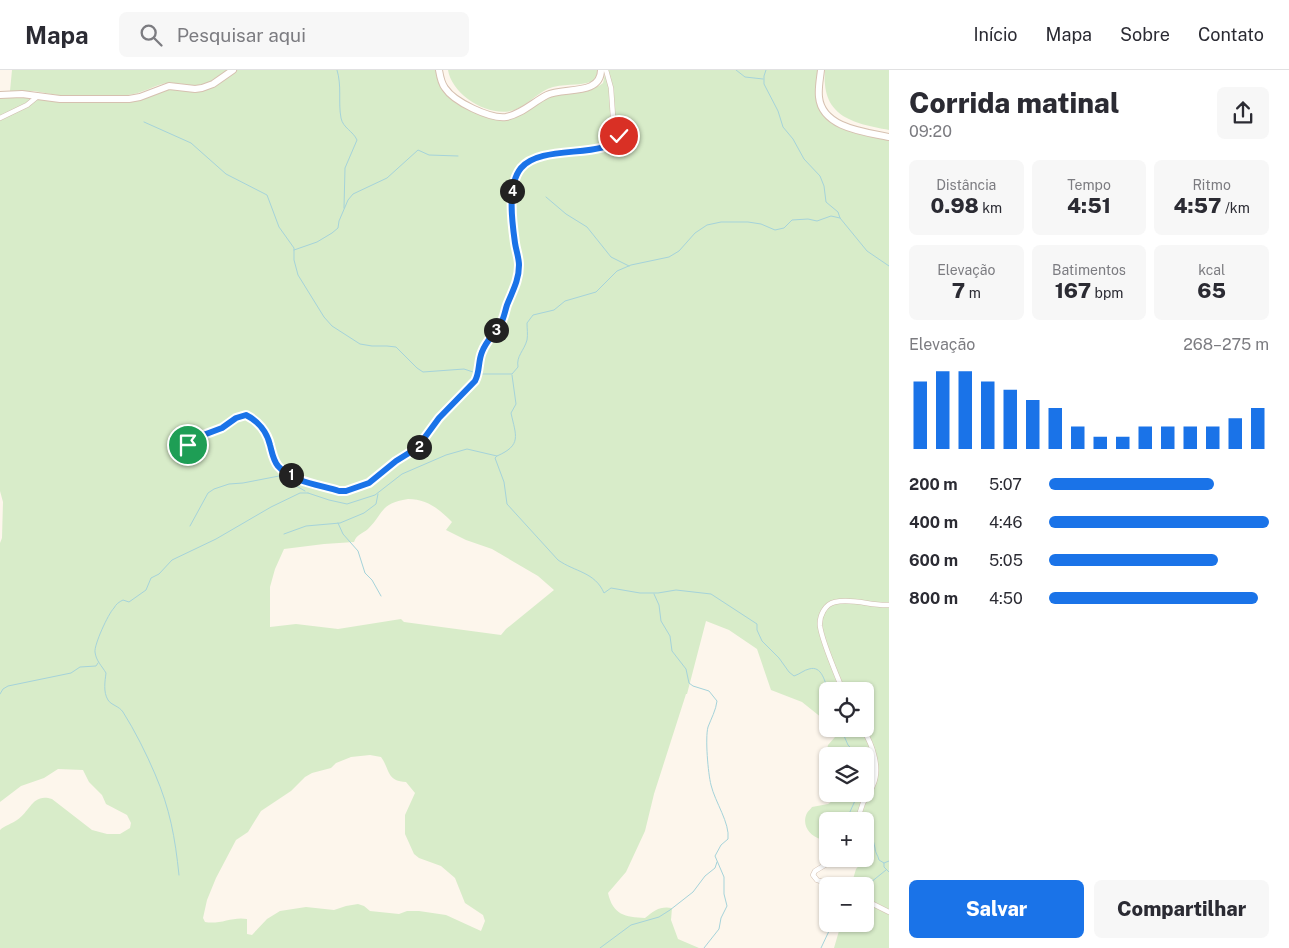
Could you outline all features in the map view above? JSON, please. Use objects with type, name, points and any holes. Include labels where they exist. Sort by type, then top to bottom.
[{"type":"main road","points":[[0,95],[22,94],[49,98],[89,100],[134,98],[169,86],[195,89],[208,86],[233,70]]},
{"type":"main road","points":[[439,70],[445,88],[451,95],[473,108],[495,116],[505,117],[526,109],[548,94],[590,87],[601,77],[601,70]]},
{"type":"main road","points":[[821,70],[819,98],[821,106],[832,120],[850,128],[889,137]]},
{"type":"street","points":[[188,445],[198,437],[222,428],[236,418],[246,415],[256,422],[268,436],[276,464],[282,470],[314,484],[339,491],[346,491],[369,483],[396,461],[417,448],[439,418],[475,381],[478,376],[481,353],[501,323],[507,304],[515,290],[519,266],[514,237],[512,196],[514,182],[520,168],[545,155],[596,149],[617,141],[620,132],[613,117],[610,80],[606,70]]},
{"type":"street","points":[[0,118],[38,96]]},
{"type":"street","points":[[840,682],[820,627],[823,611],[830,603],[835,602],[850,601],[889,605]]},
{"type":"street","points":[[860,812],[875,778],[875,755],[867,737]]},
{"type":"street","points":[[819,881],[813,875],[815,871],[822,867]]},
{"type":"street","points":[[874,904],[889,912]]},
{"type":"green space","points":[[12,70],[228,70],[215,80],[200,85],[169,83],[128,95],[63,96],[34,91],[10,91]]},
{"type":"green space","points":[[234,70],[440,70],[444,80],[456,96],[472,106],[501,118],[554,95],[588,90],[598,86],[603,83],[606,70],[819,70],[822,104],[836,120],[844,125],[889,136],[889,948],[834,948],[839,932],[874,932],[874,877],[854,877],[858,867],[874,867],[874,812],[819,812],[819,838],[810,833],[805,822],[805,817],[812,807],[831,802],[874,802],[874,747],[828,747],[835,737],[874,737],[874,682],[819,682],[819,716],[802,702],[771,690],[757,649],[729,630],[706,621],[687,694],[654,794],[645,831],[626,872],[608,893],[613,906],[621,913],[631,917],[645,918],[658,909],[672,908],[671,920],[678,939],[699,948],[0,948],[0,830],[22,816],[40,798],[52,799],[92,830],[107,834],[120,834],[130,828],[131,823],[127,815],[106,804],[102,795],[89,782],[83,770],[58,769],[44,778],[21,786],[0,802],[0,543],[2,538],[3,502],[0,491],[0,95],[121,100],[163,88],[196,90]],"holes":[[[415,499],[432,506],[452,522],[446,530],[466,540],[492,549],[538,576],[554,590],[501,635],[404,622],[401,619],[338,629],[296,624],[270,627],[270,587],[275,569],[284,549],[354,542],[358,536],[368,529],[387,506],[399,501]],[[370,755],[381,757],[389,774],[395,779],[406,782],[415,793],[405,815],[405,834],[414,854],[419,858],[441,866],[455,878],[465,903],[483,915],[485,921],[481,931],[446,915],[419,911],[407,911],[399,914],[370,911],[358,904],[334,910],[306,907],[280,911],[267,919],[252,935],[247,934],[247,919],[205,922],[203,918],[207,900],[216,878],[236,840],[248,832],[261,811],[291,791],[305,777],[312,773],[331,768],[336,763],[351,757]]]},
{"type":"green space","points":[[448,70],[601,70],[598,79],[587,83],[553,87],[543,91],[517,109],[507,112],[485,108],[465,97],[451,80]]},
{"type":"green space","points":[[825,70],[889,70],[889,130],[862,124],[841,115],[828,98],[825,85]]},
{"type":"waterway","points":[[337,70],[341,118],[357,140],[345,168],[344,208]]},
{"type":"waterway","points":[[736,70],[745,77],[763,79]]},
{"type":"waterway","points":[[766,70],[764,84],[778,111],[783,127],[793,139],[804,159],[820,176],[824,186],[826,202],[838,212],[840,218],[867,251],[889,266]]},
{"type":"waterway","points":[[144,122],[191,143],[226,174],[267,195],[279,227],[294,248],[294,260],[298,275],[324,317],[332,326],[360,344],[396,347],[423,372],[464,369],[476,373]]},
{"type":"waterway","points":[[294,250],[317,242],[332,233],[338,228],[348,200],[353,194],[387,178],[418,150],[429,155],[458,156]]},
{"type":"waterway","points":[[546,197],[566,214],[587,227],[611,257],[629,266]]},
{"type":"waterway","points":[[480,374],[512,374],[518,367],[519,357],[527,340],[527,323],[533,315],[554,310],[565,301],[596,292],[617,271],[631,265],[669,257],[679,251],[695,233],[707,225],[721,222],[748,222],[761,224],[775,230],[784,228],[792,220],[808,219],[817,221],[831,216],[840,218]]},
{"type":"waterway","points":[[308,493],[347,504],[375,495],[402,474],[446,455],[467,449],[497,456],[505,452],[514,444],[515,439],[511,413],[516,404],[512,375]]},
{"type":"waterway","points":[[497,456],[495,458],[504,482],[507,504],[558,560],[590,576],[604,593],[611,588],[640,593],[676,590],[711,594],[757,624],[757,630],[762,641],[794,676],[813,668],[820,672],[825,682]]},
{"type":"waterway","points":[[190,526],[208,493],[229,484],[279,476],[305,491]]},
{"type":"waterway","points":[[179,875],[176,848],[165,799],[152,766],[127,719],[121,710],[109,702],[106,697],[106,673],[98,661],[95,648],[105,623],[117,604],[123,600],[129,602],[146,590],[151,578],[159,574],[172,560],[216,539],[271,507],[300,493],[308,493]]},
{"type":"waterway","points":[[284,534],[306,526],[340,523],[364,513],[376,504],[378,494]]},
{"type":"waterway","points":[[338,523],[343,534],[358,551],[365,573],[372,580],[381,596]]},
{"type":"waterway","points":[[654,594],[659,605],[661,621],[670,636],[672,651],[686,669],[689,683],[709,691],[717,701],[708,727],[707,756],[711,785],[725,819],[728,833],[728,839],[721,845],[715,856],[724,877],[724,894],[727,906],[721,918],[719,929],[704,948]]},
{"type":"waterway","points":[[0,694],[8,686],[71,673],[80,667],[96,666],[98,663]]},
{"type":"waterway","points":[[844,737],[850,747]]},
{"type":"waterway","points":[[850,812],[854,802]]},
{"type":"waterway","points":[[874,842],[879,860],[884,863],[884,867],[889,872]]},
{"type":"waterway","points":[[884,863],[889,861]]},
{"type":"waterway","points":[[600,948],[631,925],[659,917],[670,910],[693,892],[705,876],[715,868],[717,862]]},
{"type":"waterway","points":[[874,880],[886,870]]},
{"type":"waterway","points":[[821,948],[829,932]]},
{"type":"route","points":[[188,445],[198,437],[222,428],[236,418],[246,415],[256,422],[268,436],[276,464],[282,470],[301,480],[339,491],[359,488],[369,483],[396,461],[412,453],[439,418],[475,381],[478,376],[481,353],[501,323],[507,304],[515,290],[519,266],[514,237],[512,196],[514,182],[520,168],[545,155],[607,146],[617,141],[619,136]]}]
